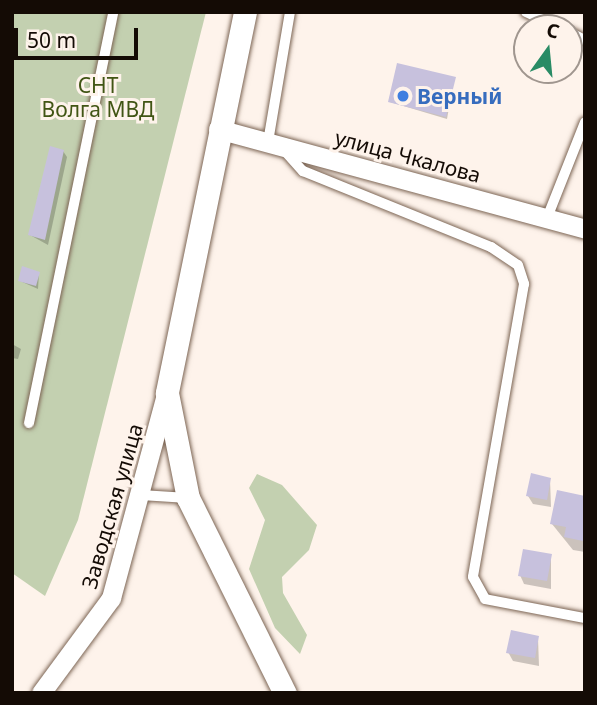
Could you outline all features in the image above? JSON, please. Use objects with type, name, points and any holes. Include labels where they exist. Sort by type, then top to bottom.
[{"type":"street","points":[[245,12],[218,129],[167,393],[188,498],[285,693]]},
{"type":"street","name":"улица Чкалова","points":[[218,129],[585,229]]},
{"type":"street","name":"Заводская улица","points":[[41,693],[111,598],[142,495],[167,393]]},
{"type":"lane","points":[[29,423],[113,12]]},
{"type":"lane","points":[[290,12],[273,143],[303,171],[491,247],[518,265],[524,284],[473,577],[485,599],[585,618]]},
{"type":"lane","points":[[547,219],[585,122]]},
{"type":"lane","points":[[142,495],[188,498]]},
{"type":"green space","name":"СНТ Волга МВД","points":[[12,12],[206,12],[78,520],[45,596],[12,573]]},
{"type":"green space","points":[[257,474],[282,485],[317,525],[309,550],[282,577],[283,593],[307,635],[300,654],[275,628],[249,569],[265,520],[249,488]]},
{"type":"building","points":[[397,63],[456,77],[446,117],[388,102]]},
{"type":"building","points":[[50,146],[64,150],[45,240],[28,235]]},
{"type":"building","points":[[22,266],[40,272],[36,286],[18,281]]},
{"type":"building","points":[[531,473],[551,478],[547,500],[526,496]]},
{"type":"building","points":[[557,490],[585,496],[583,541],[564,537],[566,527],[550,524]]},
{"type":"building","points":[[523,549],[552,554],[547,581],[518,576]]},
{"type":"building","points":[[511,630],[539,636],[535,658],[506,653]]},
{"type":"place","name":"Верный","points":[[403,96]]}]
